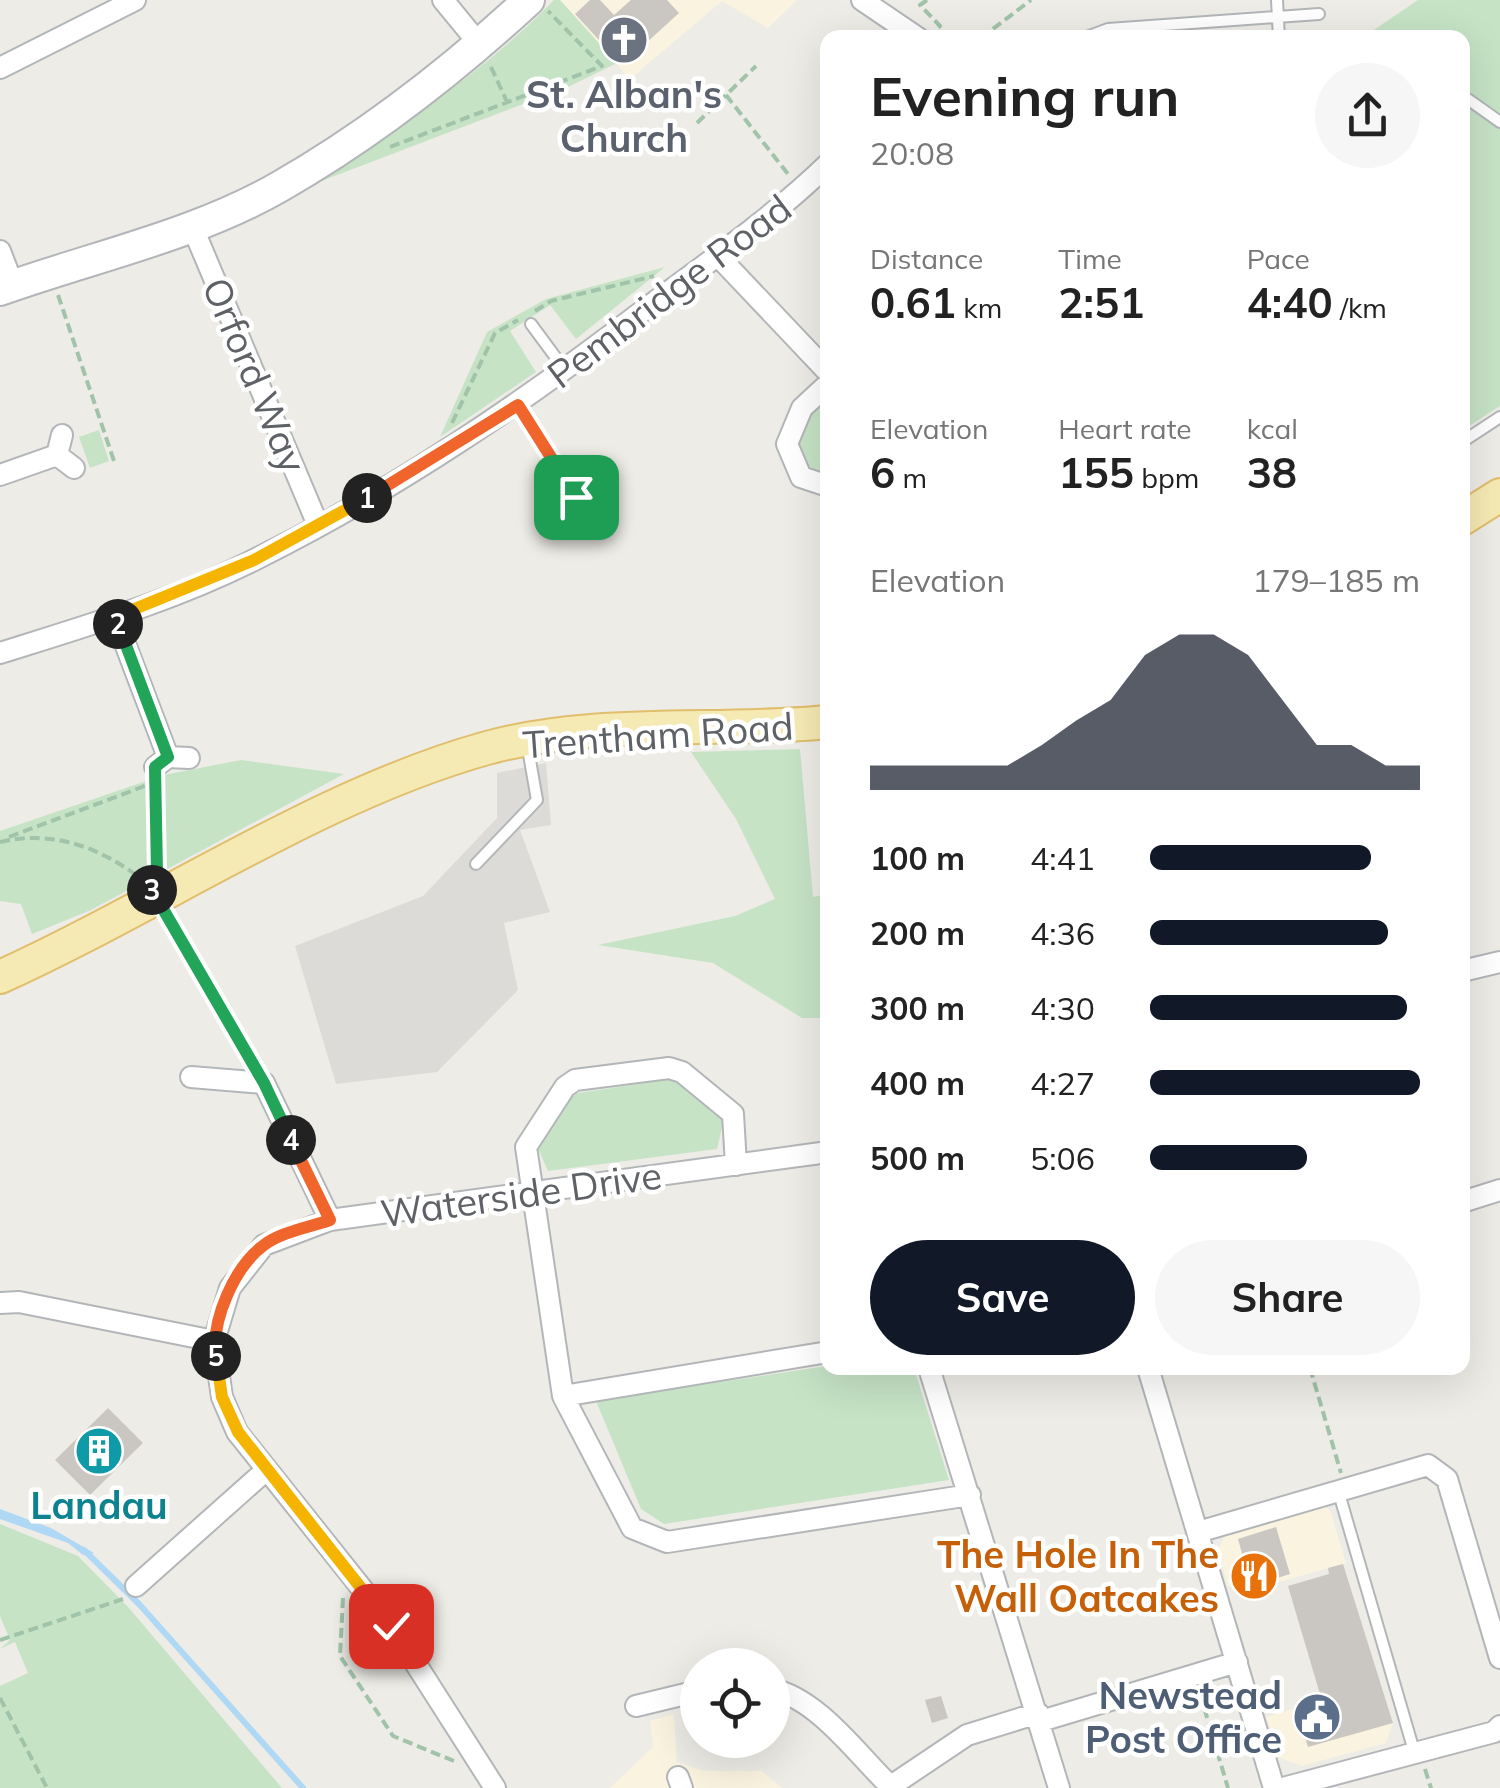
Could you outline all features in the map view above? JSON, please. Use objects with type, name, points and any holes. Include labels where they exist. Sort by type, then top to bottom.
[{"type":"main road","points":[[1470,514],[1500,495]]},
{"type":"main road","name":"Trentham Road","points":[[0,977],[152,892],[357,795],[491,747],[656,727],[820,722]]},
{"type":"street","points":[[0,68],[135,0]]},
{"type":"street","points":[[444,0],[480,45]]},
{"type":"street","points":[[0,251],[6,287],[52,276],[192,226],[277,188],[411,102],[529,0]]},
{"type":"street","points":[[862,0],[909,30]]},
{"type":"street","name":"Pembridge Road","points":[[0,652],[115,617],[254,560],[434,460],[518,405],[718,257],[820,172]]},
{"type":"street","name":"Orford Way","points":[[192,226],[318,525]]},
{"type":"street","points":[[718,257],[820,364]]},
{"type":"street","points":[[820,391],[802,408],[787,444],[801,477],[820,483]]},
{"type":"street","points":[[0,474],[64,453]]},
{"type":"street","points":[[115,617],[167,766]]},
{"type":"street","points":[[1470,968],[1500,962]]},
{"type":"street","points":[[736,1165],[733,1114],[682,1072],[669,1068],[575,1080],[565,1088],[526,1147],[563,1396],[632,1528],[656,1541],[970,1495]]},
{"type":"street","points":[[191,1077],[264,1083],[330,1220]]},
{"type":"street","name":"Waterside Drive","points":[[491,1781],[391,1626],[238,1432],[222,1397],[214,1341],[230,1288],[264,1245],[330,1220],[820,1153]]},
{"type":"street","points":[[1470,1199],[1500,1190]]},
{"type":"street","points":[[0,1303],[19,1302],[214,1341]]},
{"type":"street","points":[[563,1396],[820,1353]]},
{"type":"street","points":[[931,1375],[1059,1788]]},
{"type":"street","points":[[1150,1375],[1274,1788]]},
{"type":"street","points":[[1198,1532],[1416,1465],[1428,1465],[1447,1479],[1500,1658]]},
{"type":"street","points":[[129,1594],[265,1471]]},
{"type":"street","points":[[790,1694],[890,1787],[967,1735],[1237,1662]]},
{"type":"street","points":[[636,1706],[680,1695]]},
{"type":"street","points":[[1284,1788],[1494,1732],[1500,1726]]},
{"type":"lane","points":[[1277,0],[1279,30]]},
{"type":"lane","points":[[1105,30],[1278,14],[1318,14]]},
{"type":"lane","points":[[1470,101],[1500,122]]},
{"type":"lane","points":[[531,324],[565,370]]},
{"type":"lane","points":[[518,405],[576,497],[586,506],[597,498]]},
{"type":"lane","points":[[1470,437],[1500,418]]},
{"type":"lane","points":[[476,864],[537,800],[527,742]]},
{"type":"lane","points":[[1344,1487],[1414,1751]]},
{"type":"path","points":[[384,149],[602,66],[538,0]]},
{"type":"path","points":[[927,0],[920,5],[940,26],[934,30]]},
{"type":"path","points":[[992,30],[1031,0]]},
{"type":"path","points":[[480,45],[508,104]]},
{"type":"path","points":[[697,122],[756,66]]},
{"type":"path","name":"Pembridge Road","points":[[726,94],[801,190]]},
{"type":"path","points":[[52,276],[114,462]]},
{"type":"path","points":[[0,841],[167,766],[152,892]]},
{"type":"path","points":[[0,841],[35,835],[72,842],[118,863],[152,892],[264,1083]]},
{"type":"path","points":[[1312,1375],[1344,1487]]},
{"type":"path","points":[[345,1564],[340,1656],[393,1736],[491,1781]]},
{"type":"path","points":[[0,1640],[129,1594]]},
{"type":"path","points":[[1194,1675],[1228,1788]]},
{"type":"path","points":[[0,1698],[47,1788]]},
{"type":"shaded area","points":[[560,0],[797,0],[768,28],[722,1],[630,79]]},
{"type":"shaded area","points":[[546,763],[551,825],[520,830],[550,912],[504,923],[518,990],[437,1072],[336,1084],[295,946],[423,896],[497,818],[497,773]]},
{"type":"shaded area","points":[[1317,1502],[1330,1510],[1346,1563],[1241,1593],[1228,1586],[1218,1550],[1228,1529]]},
{"type":"shaded area","points":[[1381,1683],[1393,1723],[1386,1743],[1302,1766],[1280,1758],[1266,1717]]},
{"type":"shaded area","points":[[674,1714],[677,1762],[704,1771],[762,1771],[782,1788],[610,1788],[653,1747],[650,1721]]},
{"type":"green space","points":[[554,0],[560,0],[617,63],[570,86],[303,188],[466,78]]},
{"type":"green space","points":[[1418,0],[1500,0],[1500,406],[1470,425],[1470,30],[1374,30]]},
{"type":"green space","points":[[665,267],[576,339],[550,305],[510,331],[536,372],[440,437],[487,332],[546,299]]},
{"type":"green space","points":[[820,396],[820,479],[804,474],[791,443],[805,410]]},
{"type":"green space","points":[[99,430],[109,461],[90,468],[79,437]]},
{"type":"green space","points":[[800,749],[813,897],[820,896],[820,1018],[802,1018],[713,963],[598,945],[735,916],[775,899],[736,819],[691,752]]},
{"type":"green space","points":[[241,760],[344,774],[91,910],[32,934],[21,904],[0,901],[0,831],[164,775]]},
{"type":"green space","points":[[674,1079],[725,1114],[717,1149],[548,1171],[537,1146],[562,1103],[578,1093]]},
{"type":"green space","points":[[820,1367],[820,1375],[916,1375],[949,1480],[664,1524],[641,1509],[596,1401]]},
{"type":"green space","points":[[0,1524],[78,1556],[129,1608],[282,1788],[0,1788],[0,1686],[28,1673],[15,1642],[0,1649],[10,1640],[0,1616]]},
{"type":"water","points":[[0,1509],[51,1528],[94,1553],[83,1555],[68,1543],[0,1519]]},
{"type":"building","name":"St. Alban's Church","points":[[590,0],[600,0],[614,15],[631,0],[667,0],[679,13],[622,65],[575,14]]},
{"type":"building","name":"Landau","points":[[108,1408],[143,1443],[90,1495],[55,1460]]},
{"type":"building","points":[[1276,1527],[1290,1574],[1251,1586],[1238,1539]]},
{"type":"building","points":[[1343,1564],[1393,1723],[1308,1747],[1296,1708],[1322,1701],[1288,1586],[1329,1574],[1328,1568]]},
{"type":"building","points":[[941,1696],[948,1718],[932,1723],[925,1700]]},
{"type":"waterway","points":[[84,1550],[139,1604],[303,1788]]},
{"type":"place","name":"St. Alban's Church","points":[[624,40]]},
{"type":"place","name":"Landau","points":[[99,1451]]},
{"type":"place","name":"The Hole In The Wall Oatcakes","points":[[1254,1576]]},
{"type":"place","name":"Newstead Post Office","points":[[1317,1717]]},
{"type":"route","points":[[391,1626],[340,1557],[265,1471],[238,1432],[222,1397],[214,1341],[230,1288],[264,1245],[330,1220],[264,1083],[147,884],[157,872],[155,767],[168,757],[115,617],[254,560],[434,460],[518,405],[576,497]]}]
